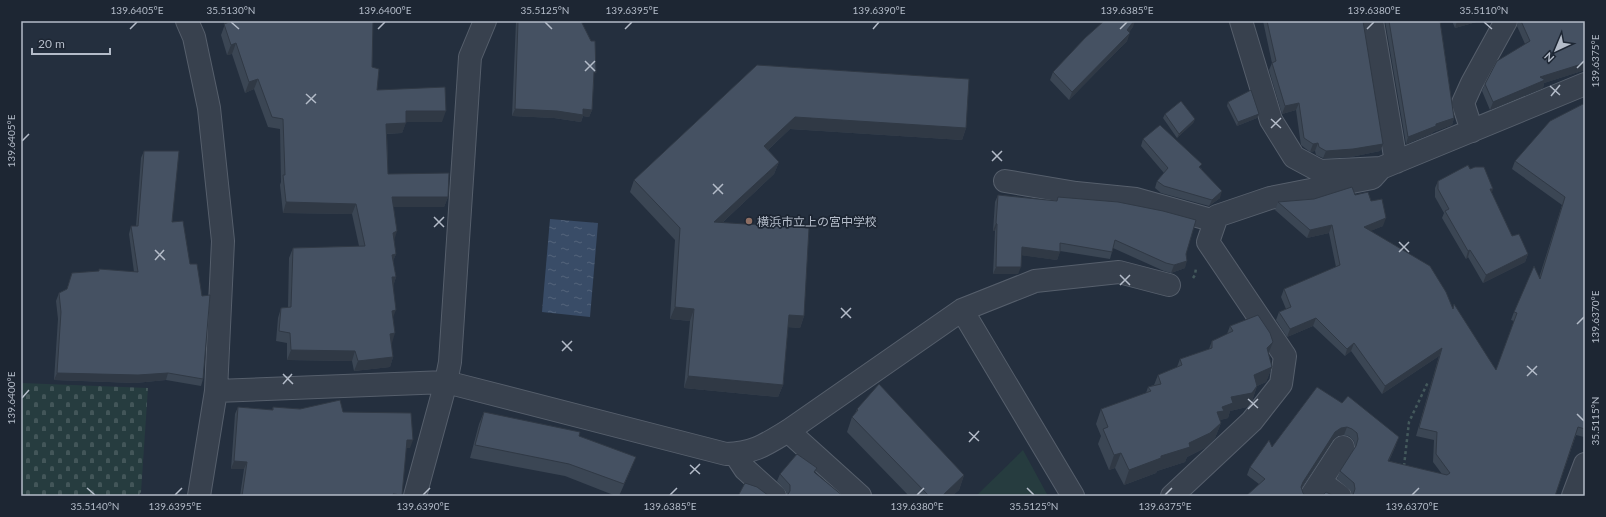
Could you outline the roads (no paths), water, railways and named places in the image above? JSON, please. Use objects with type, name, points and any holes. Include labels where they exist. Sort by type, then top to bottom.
[{"type":"street","points":[[187,21],[194,37],[209,108],[223,241],[216,391],[198,496]]},
{"type":"street","points":[[415,496],[446,382],[451,354],[470,57],[485,21]]},
{"type":"street","points":[[1241,21],[1271,120],[1294,156],[1320,171],[1389,165]]},
{"type":"street","points":[[1372,21],[1389,165]]},
{"type":"street","points":[[1472,130],[1463,103],[1472,83],[1506,21]]},
{"type":"street","points":[[1172,496],[1252,422],[1281,384],[1285,356],[1208,242],[1217,216],[1270,198],[1372,178],[1389,165],[1585,84]]},
{"type":"street","points":[[1006,181],[1076,193],[1136,199],[1215,221]]},
{"type":"street","points":[[216,391],[446,382],[726,454],[744,453],[759,449],[788,431],[962,310],[1035,280],[1119,272],[1169,285]]},
{"type":"street","points":[[962,310],[1073,496]]},
{"type":"street","points":[[788,431],[860,496]]},
{"type":"street","points":[[1340,496],[1316,489],[1343,447]]},
{"type":"street","points":[[735,454],[745,469],[775,496]]},
{"type":"street","points":[[1573,496],[1585,464]]},
{"type":"water","points":[[550,219],[598,223],[590,317],[542,312]]},
{"type":"place","name":"横浜市立上の宮中学校","points":[[749,221]]}]
